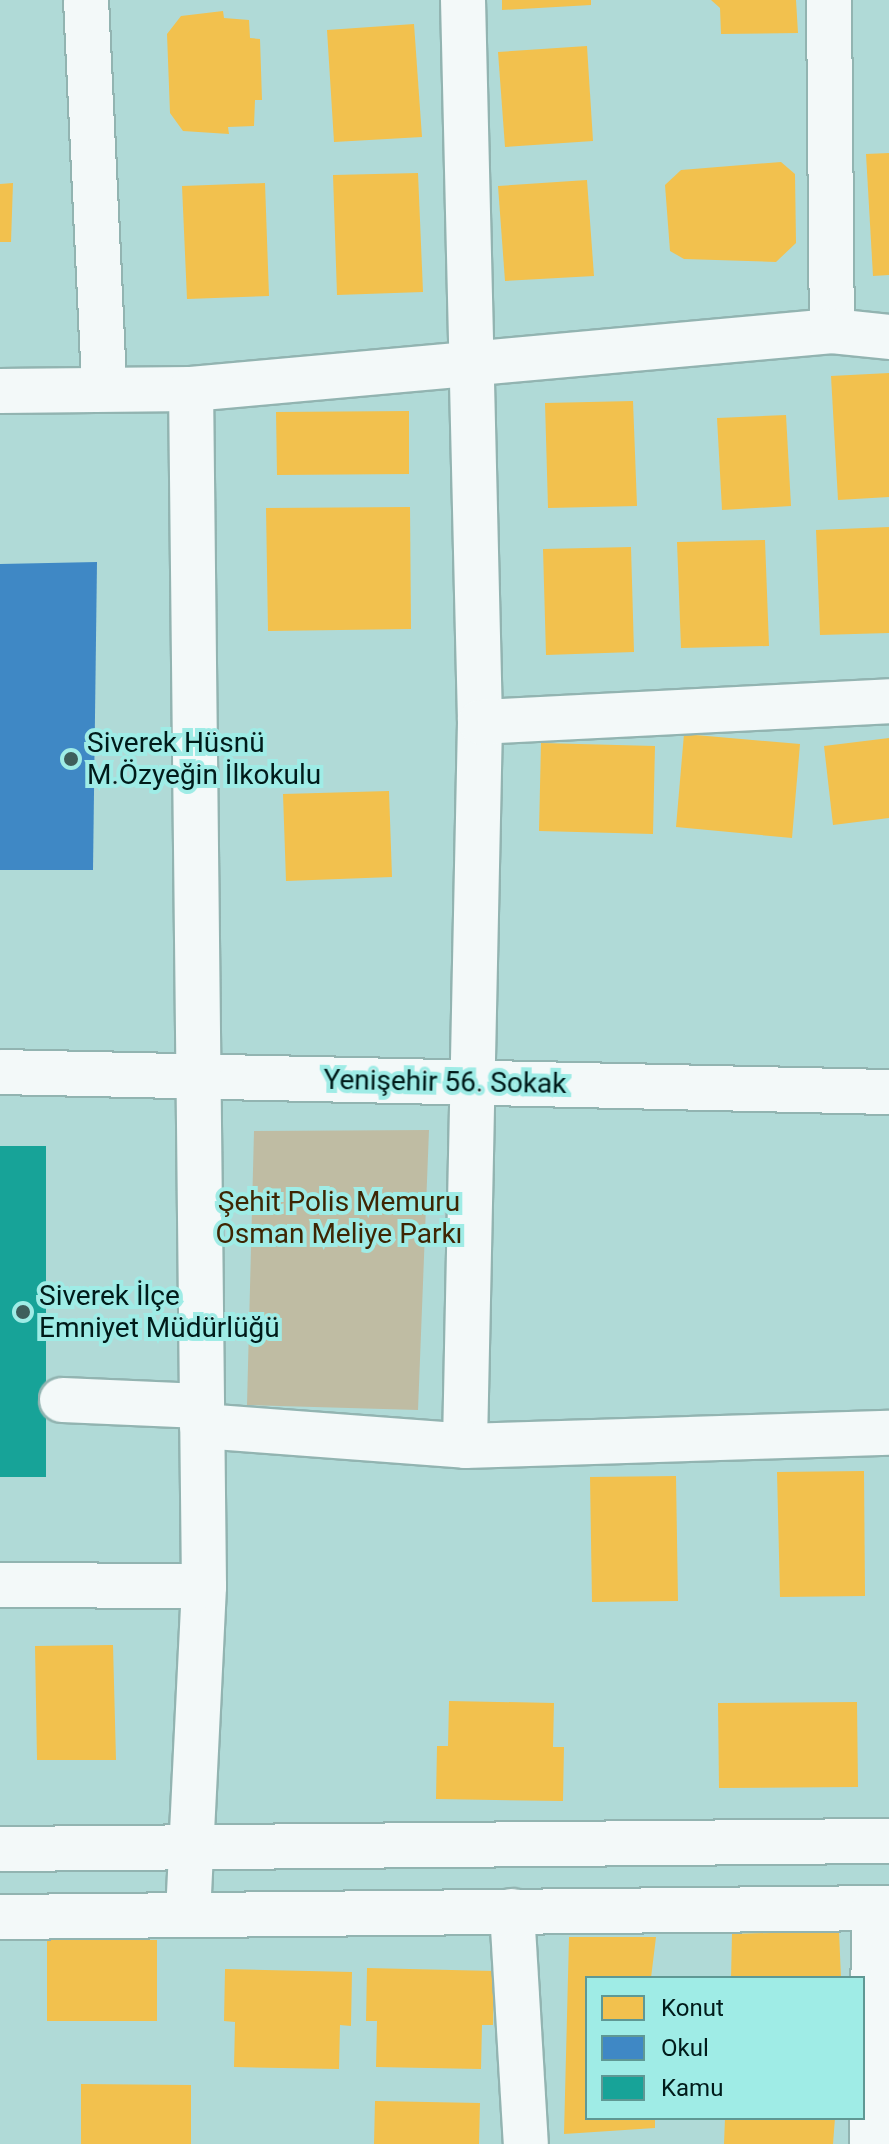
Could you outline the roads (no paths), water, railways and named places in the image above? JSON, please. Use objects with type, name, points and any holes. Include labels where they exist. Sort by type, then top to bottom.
[{"type":"street","points":[[86,0],[104,388]]},
{"type":"street","points":[[463,0],[480,722],[469,1083],[465,1446]]},
{"type":"street","points":[[829,0],[832,331]]},
{"type":"street","points":[[0,391],[191,389],[472,359],[832,331],[889,337]]},
{"type":"street","points":[[188,1914],[204,1586],[191,389]]},
{"type":"street","points":[[480,722],[889,701]]},
{"type":"street","name":"Yenişehir 56. Sokak","points":[[0,1072],[889,1092]]},
{"type":"street","points":[[62,1400],[465,1446],[889,1433]]},
{"type":"street","points":[[0,1585],[204,1586]]},
{"type":"street","points":[[0,1849],[191,1850],[889,1841]]},
{"type":"street","points":[[0,1917],[882,1908],[872,2144]]},
{"type":"street","points":[[512,1911],[526,2144]]},
{"type":"place","name":"Siverek Hüsnü M.Özyeğin İlkokulu","points":[[71,759]]},
{"type":"place","name":"Siverek İlçe Emniyet Müdürlüğü","points":[[23,1312]]},
{"type":"park label","name":"Şehit Polis Memuru Osman Meliye Parkı","points":[[339,1218]]}]
